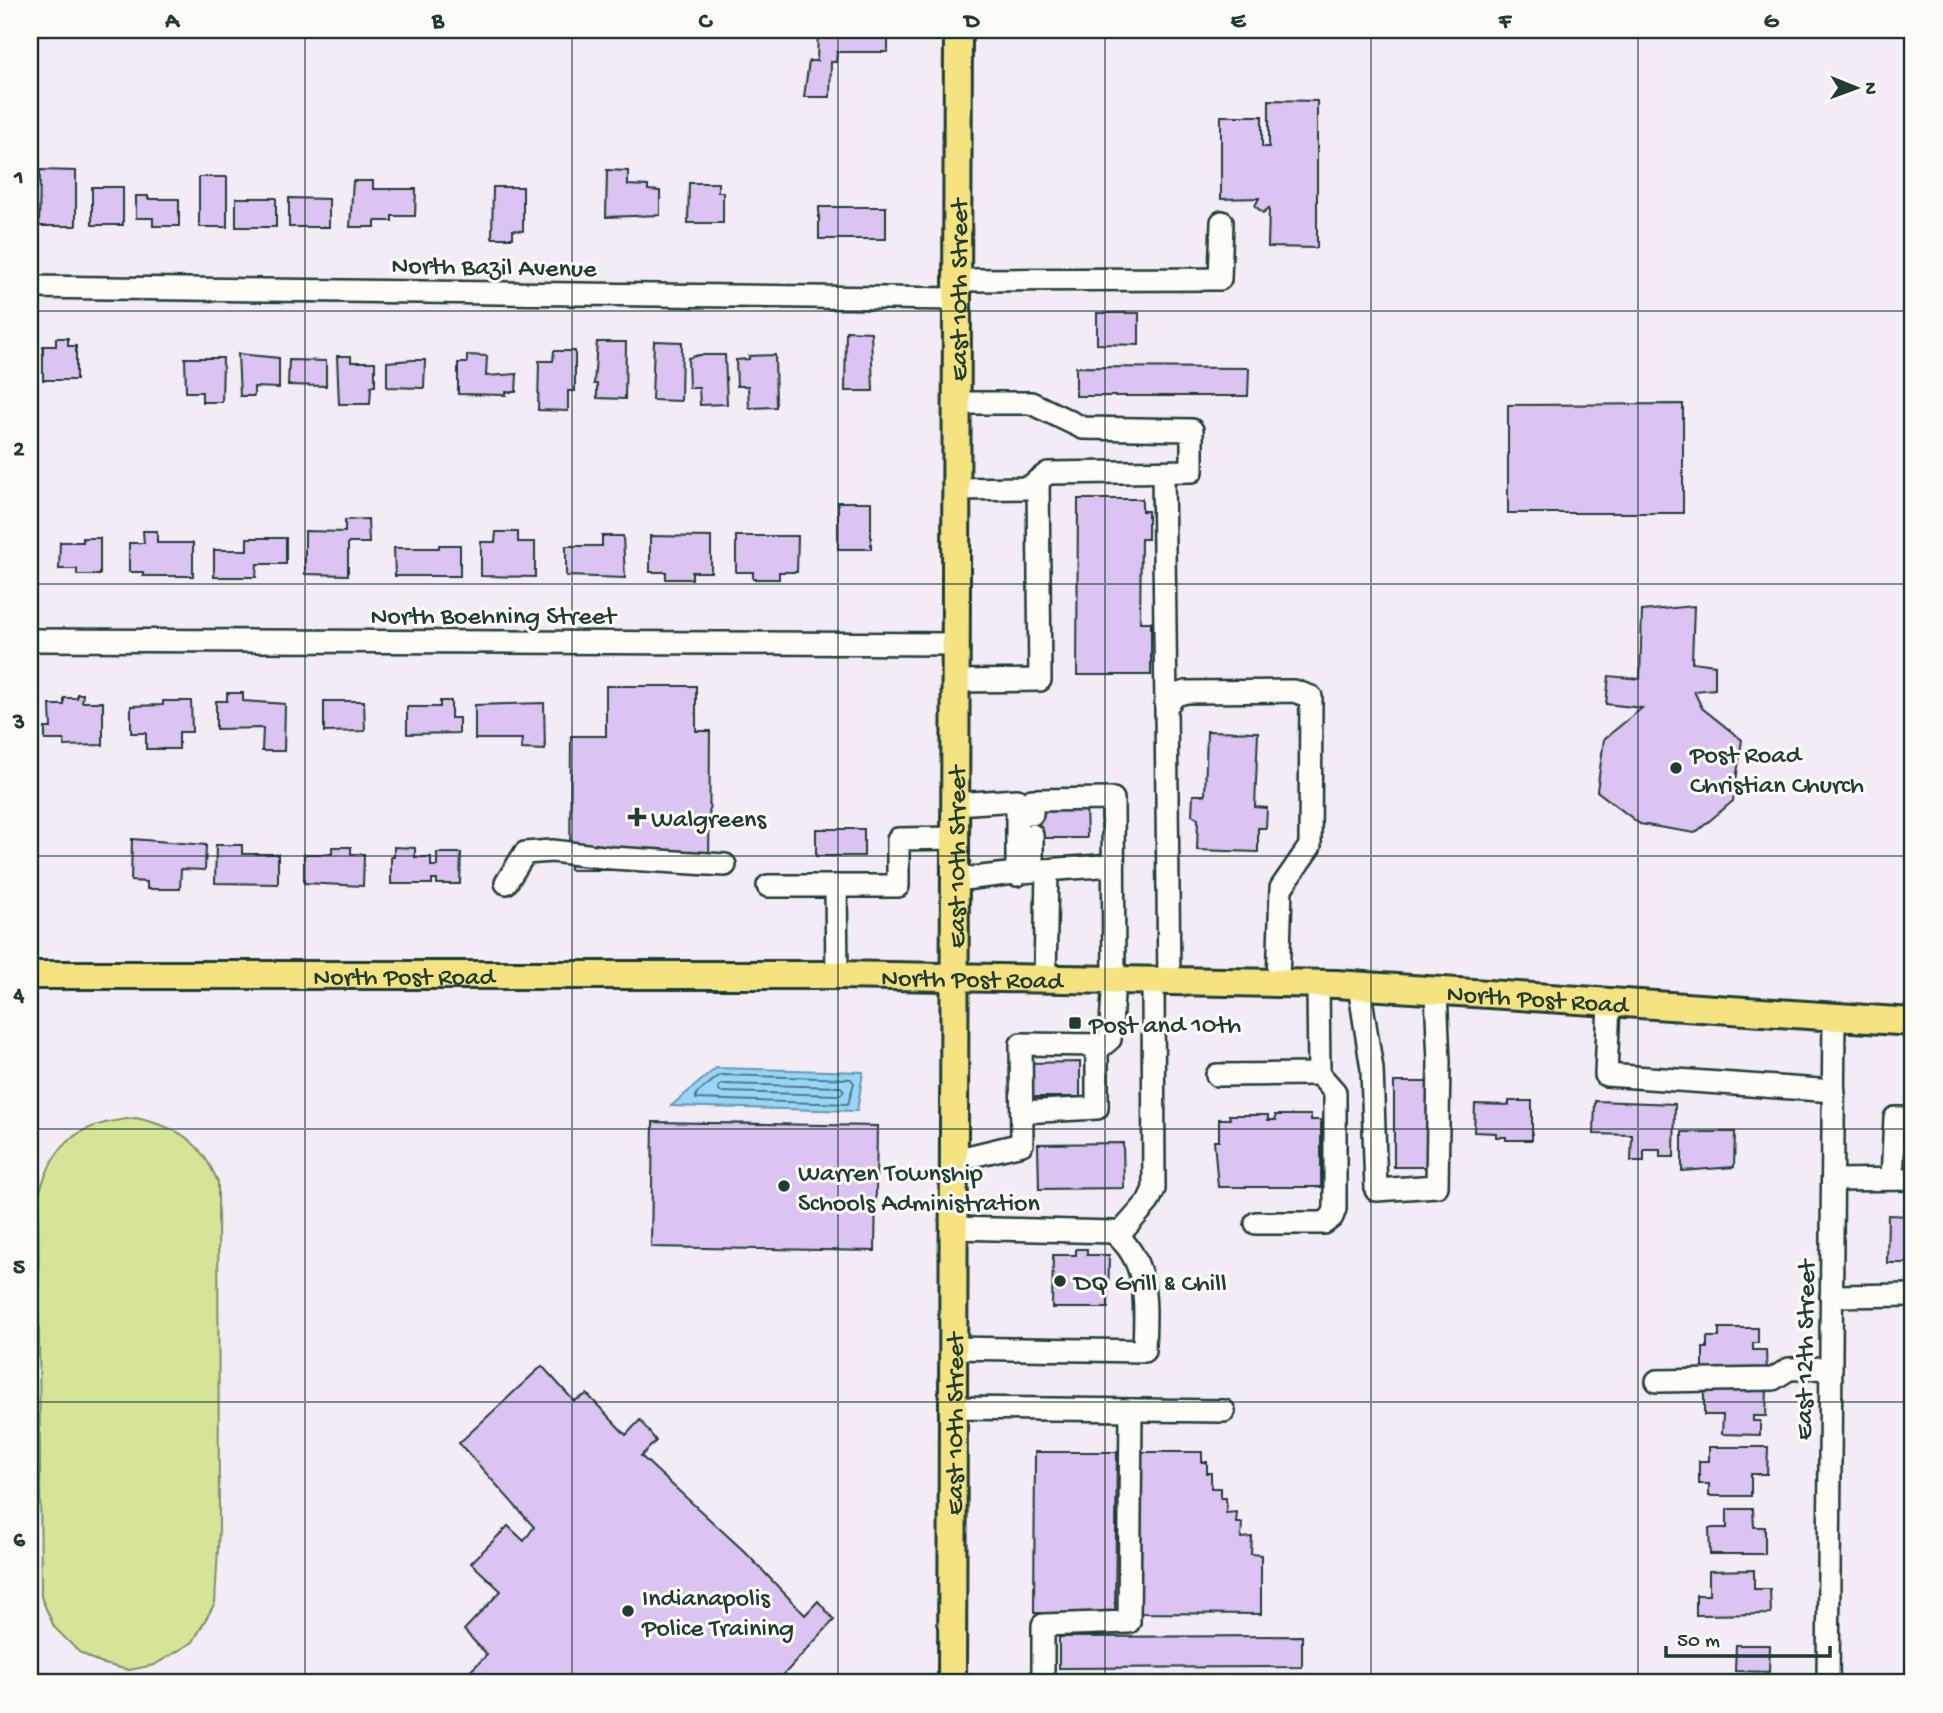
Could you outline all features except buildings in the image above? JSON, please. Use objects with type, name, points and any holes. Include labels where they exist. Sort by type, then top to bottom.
[{"type":"main road","name":"East 10th Street","points":[[952,1683],[958,30]]},
{"type":"main road","name":"North Post Road","points":[[30,975],[836,975],[1278,983],[1913,1022]]},
{"type":"street","name":"North Bazil Avenue","points":[[30,287],[958,290],[1220,279],[1222,222]]},
{"type":"street","points":[[958,403],[1031,403],[1083,428],[1192,430],[1192,471],[1048,473],[1028,488],[958,489]]},
{"type":"street","points":[[1118,1236],[1148,1202],[1154,1189],[1166,708],[1163,472]]},
{"type":"street","points":[[957,681],[1040,681],[1038,480]]},
{"type":"street","name":"North Boehning Street","points":[[30,640],[957,644]]},
{"type":"street","points":[[1166,708],[1175,695],[1186,692],[1294,691],[1311,697],[1310,846],[1281,888],[1278,983]]},
{"type":"street","points":[[955,1160],[1022,1144],[1021,1045],[1103,1045],[1110,1039],[1114,980],[1114,799],[1028,812],[956,804]]},
{"type":"street","points":[[1028,812],[1045,979]]},
{"type":"street","points":[[1028,812],[1032,872]]},
{"type":"street","points":[[768,886],[898,887],[898,839],[956,838]]},
{"type":"street","points":[[506,883],[525,853],[552,851],[612,858],[725,865]]},
{"type":"street","points":[[956,880],[1113,866]]},
{"type":"street","points":[[835,886],[836,975]]},
{"type":"street","points":[[1255,1223],[1324,1223],[1332,1217],[1335,1209],[1335,1092],[1319,1074],[1318,984]]},
{"type":"street","points":[[1359,986],[1372,1069],[1376,1190],[1437,1186],[1439,1062],[1436,991]]},
{"type":"street","points":[[1609,1003],[1606,1075],[1834,1091]]},
{"type":"street","name":"East 12th Street","points":[[1828,1683],[1834,1018]]},
{"type":"street","points":[[1021,1112],[1097,1108],[1097,1045]]},
{"type":"street","points":[[1217,1075],[1319,1074]]},
{"type":"street","points":[[1833,1180],[1903,1179],[1895,1118],[1913,1118]]},
{"type":"street","points":[[954,1228],[1113,1232],[1136,1261],[1145,1287],[1144,1351],[954,1348]]},
{"type":"street","points":[[1832,1296],[1913,1295]]},
{"type":"street","points":[[1657,1381],[1773,1379],[1789,1369],[1831,1368]]},
{"type":"street","points":[[953,1408],[1224,1411]]},
{"type":"street","points":[[1044,1683],[1043,1625],[1129,1622],[1131,1410]]},
{"type":"green space","points":[[136,1118],[165,1126],[187,1138],[204,1156],[218,1182],[219,1530],[215,1603],[193,1642],[154,1665],[129,1670],[100,1663],[79,1652],[54,1627],[41,1597],[38,1197],[52,1161],[71,1138],[98,1125]]},
{"type":"water","points":[[716,1068],[863,1072],[857,1111],[671,1106]]},
{"type":"place","name":"Post Road Christian Church","points":[[1676,768]]},
{"type":"place","name":"Walgreens","points":[[637,817]]},
{"type":"place","name":"Post and 10th","points":[[1075,1023]]},
{"type":"place","name":"Warren Township Schools Administration","points":[[784,1186]]},
{"type":"place","name":"DQ Grill & Chill","points":[[1060,1281]]},
{"type":"place","name":"Indianapolis Police Training","points":[[628,1611]]}]
